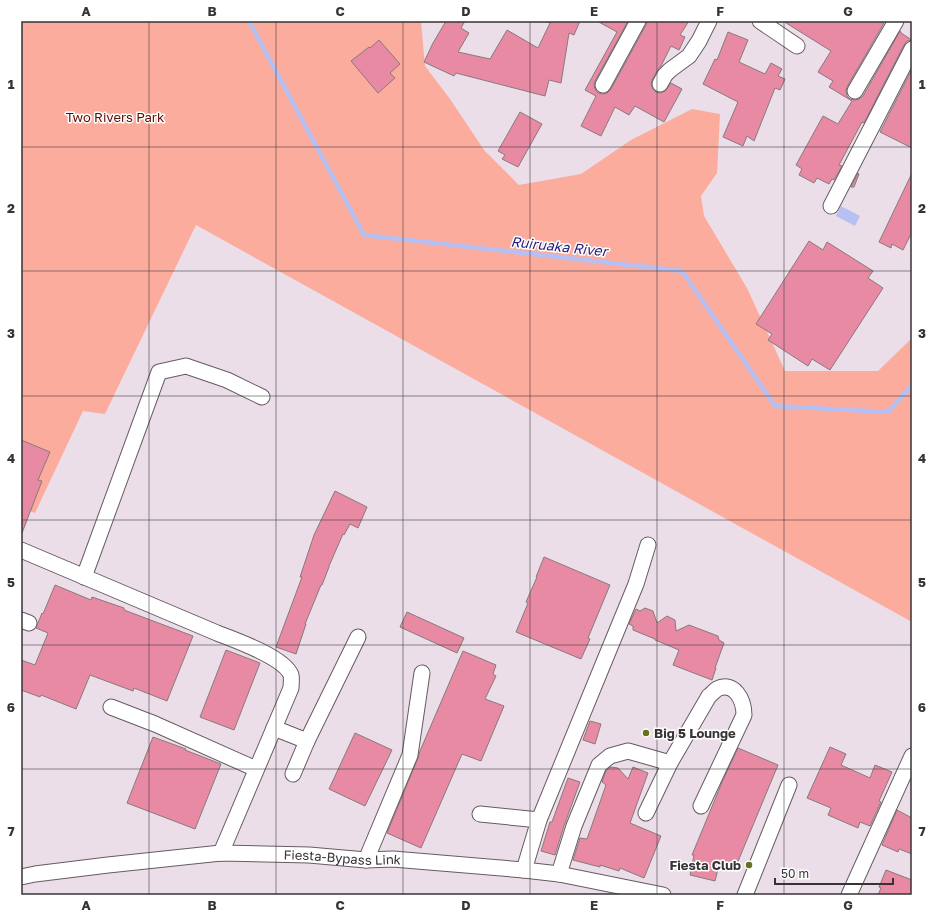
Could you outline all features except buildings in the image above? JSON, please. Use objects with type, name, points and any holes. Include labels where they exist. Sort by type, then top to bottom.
[{"type":"street","points":[[603,85],[638,21]]},
{"type":"street","points":[[660,84],[670,70],[689,56],[699,41],[709,21]]},
{"type":"street","points":[[760,21],[797,46]]},
{"type":"street","points":[[855,91],[896,21]]},
{"type":"street","points":[[831,206],[912,49]]},
{"type":"street","points":[[84,577],[159,372],[186,366],[227,380],[262,397]]},
{"type":"street","points":[[524,870],[539,820],[636,584],[648,545]]},
{"type":"street","points":[[21,550],[217,633],[245,643],[269,656],[283,666],[291,676],[291,688],[221,853]]},
{"type":"street","points":[[293,774],[307,741],[358,637]]},
{"type":"street","points":[[366,860],[410,756],[422,673]]},
{"type":"street","points":[[646,813],[670,763],[709,696],[716,690],[727,687],[734,690],[742,700],[744,715],[701,806]]},
{"type":"street","points":[[111,707],[155,724],[256,769]]},
{"type":"street","points":[[274,728],[307,741]]},
{"type":"street","points":[[559,874],[574,826],[599,765],[610,756],[628,751],[670,763]]},
{"type":"street","points":[[849,895],[912,756]]},
{"type":"street","points":[[745,895],[789,785]]},
{"type":"street","points":[[480,814],[539,820]]},
{"type":"street","name":"Fiesta-Bypass Link","points":[[21,877],[108,865],[221,853],[309,855],[524,870],[559,874],[663,895]]},
{"type":"green space","name":"Two Rivers Park","points":[[21,21],[421,21],[425,66],[450,99],[484,150],[519,185],[581,174],[631,140],[692,109],[720,114],[717,173],[701,196],[704,216],[747,288],[785,371],[878,371],[912,338],[912,622],[196,225],[105,414],[83,411],[35,513],[21,508]]},
{"type":"water","points":[[841,206],[860,216],[855,226],[836,216]]},
{"type":"waterway","name":"Ruiruaka River","points":[[249,21],[364,235],[682,271],[775,406],[888,412],[912,385]]},
{"type":"place","name":"Big 5 Lounge","points":[[646,733]]},
{"type":"place","name":"Fiesta Club","points":[[749,865]]}]
